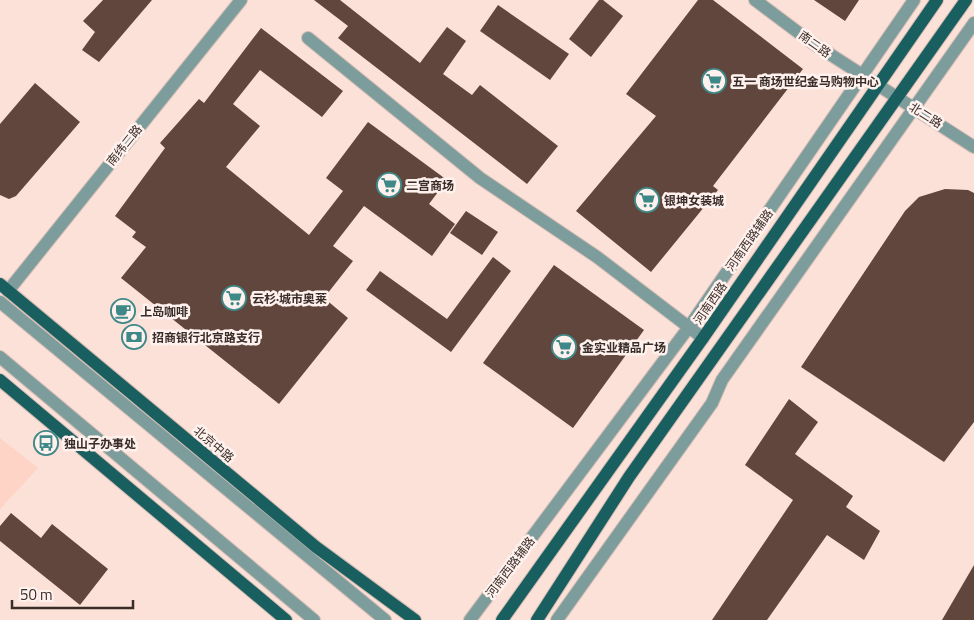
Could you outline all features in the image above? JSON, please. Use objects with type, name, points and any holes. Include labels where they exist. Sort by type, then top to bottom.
[{"type":"main road","name":"河南西路","points":[[502,620],[703,338],[937,0]]},
{"type":"main road","points":[[537,620],[629,477],[966,0]]},
{"type":"main road","name":"北京中路","points":[[4,287],[316,547],[415,620]]},
{"type":"main road","points":[[0,380],[286,620]]},
{"type":"street","name":"南纬二路","points":[[4,287],[241,0]]},
{"type":"street","name":"南二路","points":[[755,0],[811,42],[877,85]]},
{"type":"street","name":"河南西路辅路","points":[[470,620],[689,327],[914,0]]},
{"type":"street","points":[[557,620],[712,403],[722,380],[974,23]]},
{"type":"street","points":[[308,38],[480,178],[597,257],[703,338]]},
{"type":"street","name":"北二路","points":[[877,85],[974,147]]},
{"type":"street","points":[[0,302],[385,620]]},
{"type":"street","points":[[0,357],[314,620]]},
{"type":"shaded area","points":[[0,438],[38,468],[0,509]]},
{"type":"building","points":[[103,0],[152,0],[99,62],[82,50],[95,32],[83,21]]},
{"type":"building","points":[[314,0],[340,0],[420,63],[447,27],[466,41],[443,74],[472,95],[480,85],[558,146],[527,184],[338,38],[348,26]]},
{"type":"building","points":[[599,0],[603,0],[623,16],[591,57],[569,39]]},
{"type":"building","points":[[698,0],[713,0],[803,69],[713,186],[718,190],[651,272],[576,211],[656,116],[626,94]]},
{"type":"building","points":[[814,0],[859,0],[845,21]]},
{"type":"building","points":[[498,5],[569,54],[550,80],[480,31]]},
{"type":"building","points":[[261,28],[343,91],[322,117],[260,70],[233,104],[260,126],[226,167],[309,235],[343,191],[326,178],[368,122],[447,180],[429,204],[455,224],[432,256],[364,206],[333,246],[353,261],[324,298],[348,318],[279,404],[121,278],[146,247],[132,237],[136,232],[115,216],[165,148],[160,143],[199,99],[204,103]]},
{"type":"building","points":[[35,83],[80,122],[16,196],[9,199],[0,195],[0,124]]},
{"type":"building","points":[[945,189],[968,190],[974,193],[974,422],[944,462],[801,367],[905,211],[919,197]]},
{"type":"building","points":[[466,211],[498,232],[482,255],[450,233]]},
{"type":"building","points":[[493,257],[511,271],[451,352],[366,290],[380,271],[447,319]]},
{"type":"building","name":"金实业精品广场","points":[[554,265],[644,330],[573,428],[483,363]]},
{"type":"building","points":[[789,399],[818,422],[795,454],[853,496],[846,507],[880,531],[864,560],[827,535],[767,620],[712,620],[793,500],[745,465]]},
{"type":"building","points":[[11,513],[41,538],[52,524],[108,569],[80,605],[0,541],[0,526]]},
{"type":"building","points":[[974,565],[974,620],[942,620]]},
{"type":"place","name":"五一 商场世纪金马购物中心","points":[[714,81]]},
{"type":"place","name":"二宫商场","points":[[389,185]]},
{"type":"place","name":"银坤女装城","points":[[647,200]]},
{"type":"place","name":"云杉·城市奥莱","points":[[234,298]]},
{"type":"place","name":"上岛咖啡","points":[[123,311]]},
{"type":"place","name":"招商银行北京路支行","points":[[134,337]]},
{"type":"place","name":"金实业精品广场","points":[[564,347]]},
{"type":"place","name":"独山子办事处","points":[[46,443]]}]
